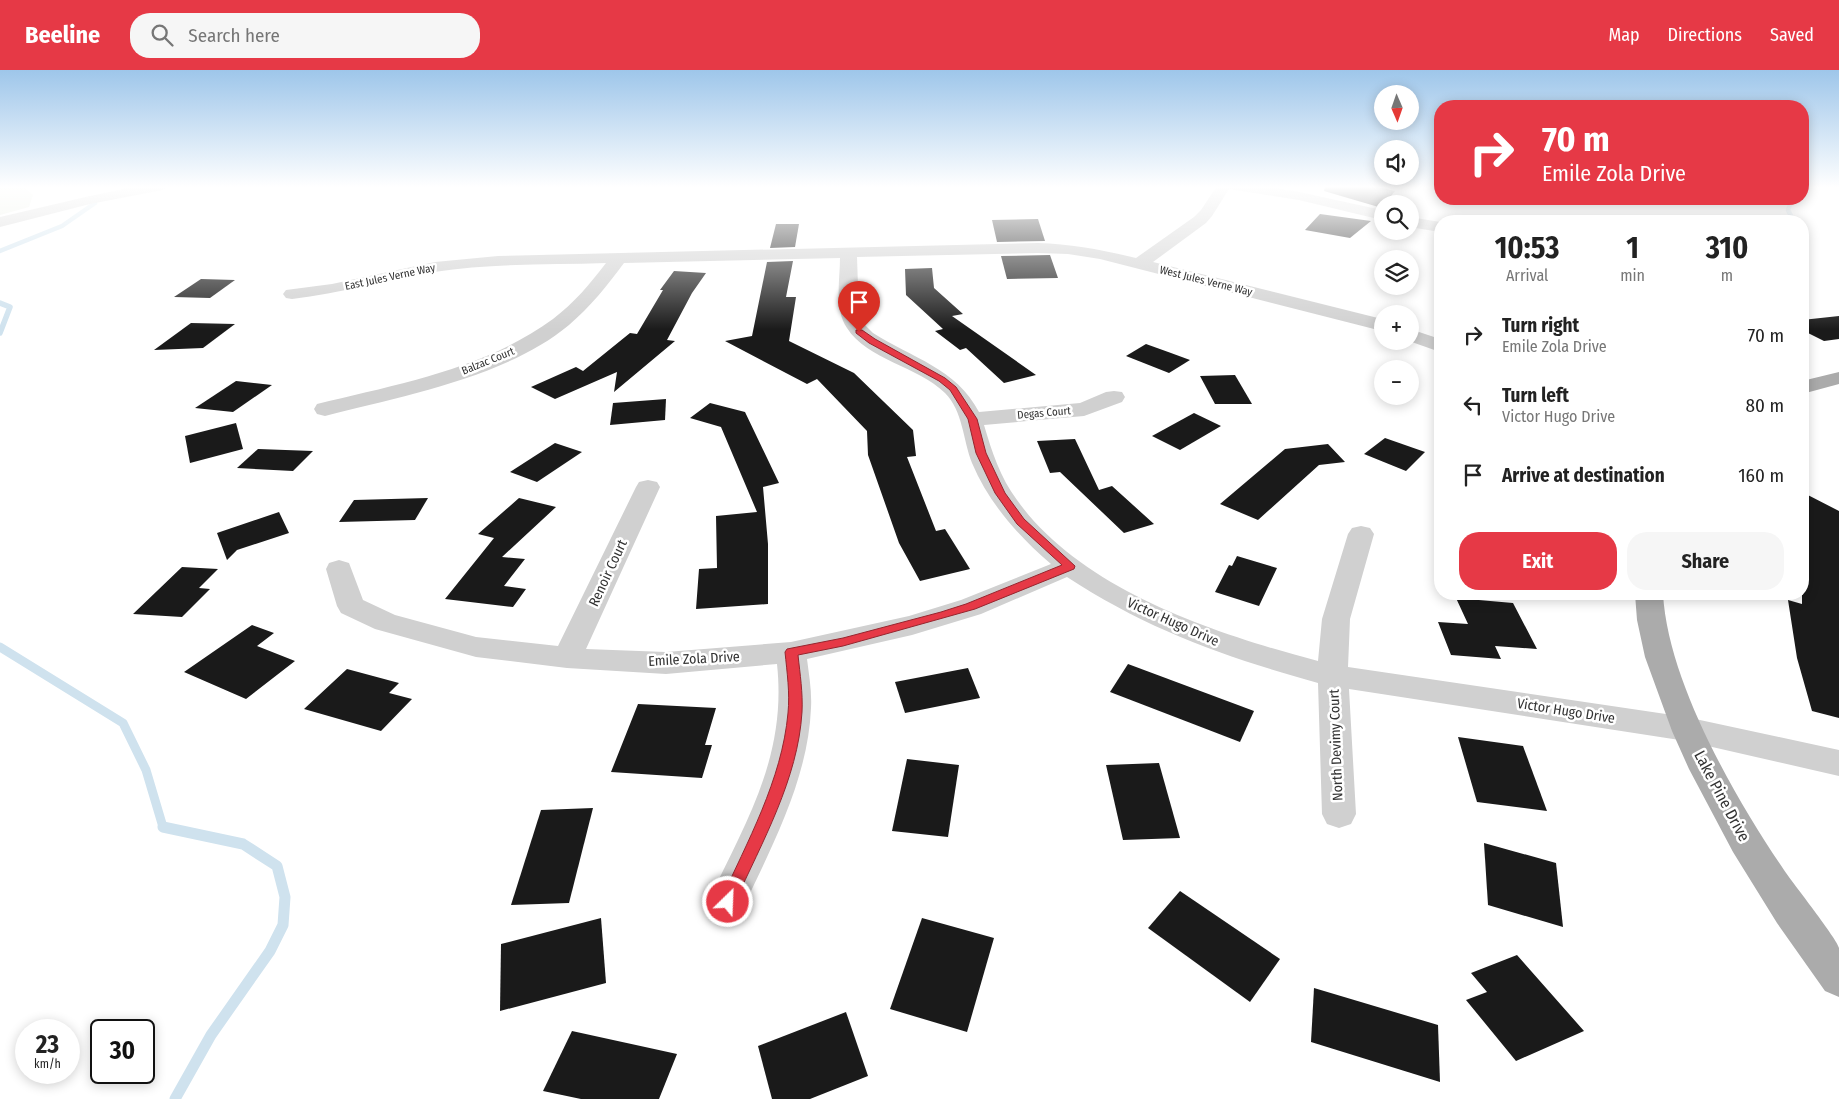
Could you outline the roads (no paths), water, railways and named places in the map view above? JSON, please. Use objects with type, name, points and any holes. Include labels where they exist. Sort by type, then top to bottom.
[{"type":"main road","points":[[1809,386],[1839,378]]},
{"type":"main road","name":"Lake Pine Drive","points":[[1650,600],[1656,648],[1686,729],[1736,824],[1791,914],[1839,978]]},
{"type":"street","points":[[1139,264],[1181,234]]},
{"type":"street","name":"West Jules Verne Way","points":[[848,252],[1061,249],[1084,251],[1374,323]]},
{"type":"street","name":"East Jules Verne Way","points":[[292,294],[332,289],[408,272],[469,263],[848,252]]},
{"type":"street","name":"Victor Hugo Drive","points":[[848,252],[850,316],[859,332],[942,379],[953,389],[972,419],[981,453],[1000,493],[1021,521],[1070,566],[1130,604],[1202,637],[1283,663],[1334,676],[1686,729],[1839,763]]},
{"type":"street","name":"Balzac Court","points":[[325,409],[456,374],[493,361],[531,343],[565,321],[579,308],[619,258]]},
{"type":"street","points":[[1419,338],[1434,344]]},
{"type":"street","name":"Degas Court","points":[[972,419],[1084,409],[1114,397]]},
{"type":"street","name":"Renoir Court","points":[[567,658],[648,487]]},
{"type":"street","name":"North Devimy Court","points":[[1339,814],[1334,676],[1336,619],[1361,534]]},
{"type":"street","name":"Emile Zola Drive","points":[[339,569],[351,606],[385,622],[476,647],[567,658],[666,662],[791,652],[843,642],[971,607],[1070,566]]},
{"type":"street","points":[[728,902],[780,781],[788,752],[795,714],[791,652]]},
{"type":"waterway","points":[[0,251],[42,234]]},
{"type":"waterway","points":[[0,303],[10,307],[0,333]]},
{"type":"waterway","points":[[0,647],[123,723],[146,770],[163,827]]},
{"type":"waterway","points":[[163,827],[243,844],[277,866],[285,897],[283,925],[270,951],[211,1035],[175,1099]]},
{"type":"waterway","points":[[163,827],[167,828]]}]
